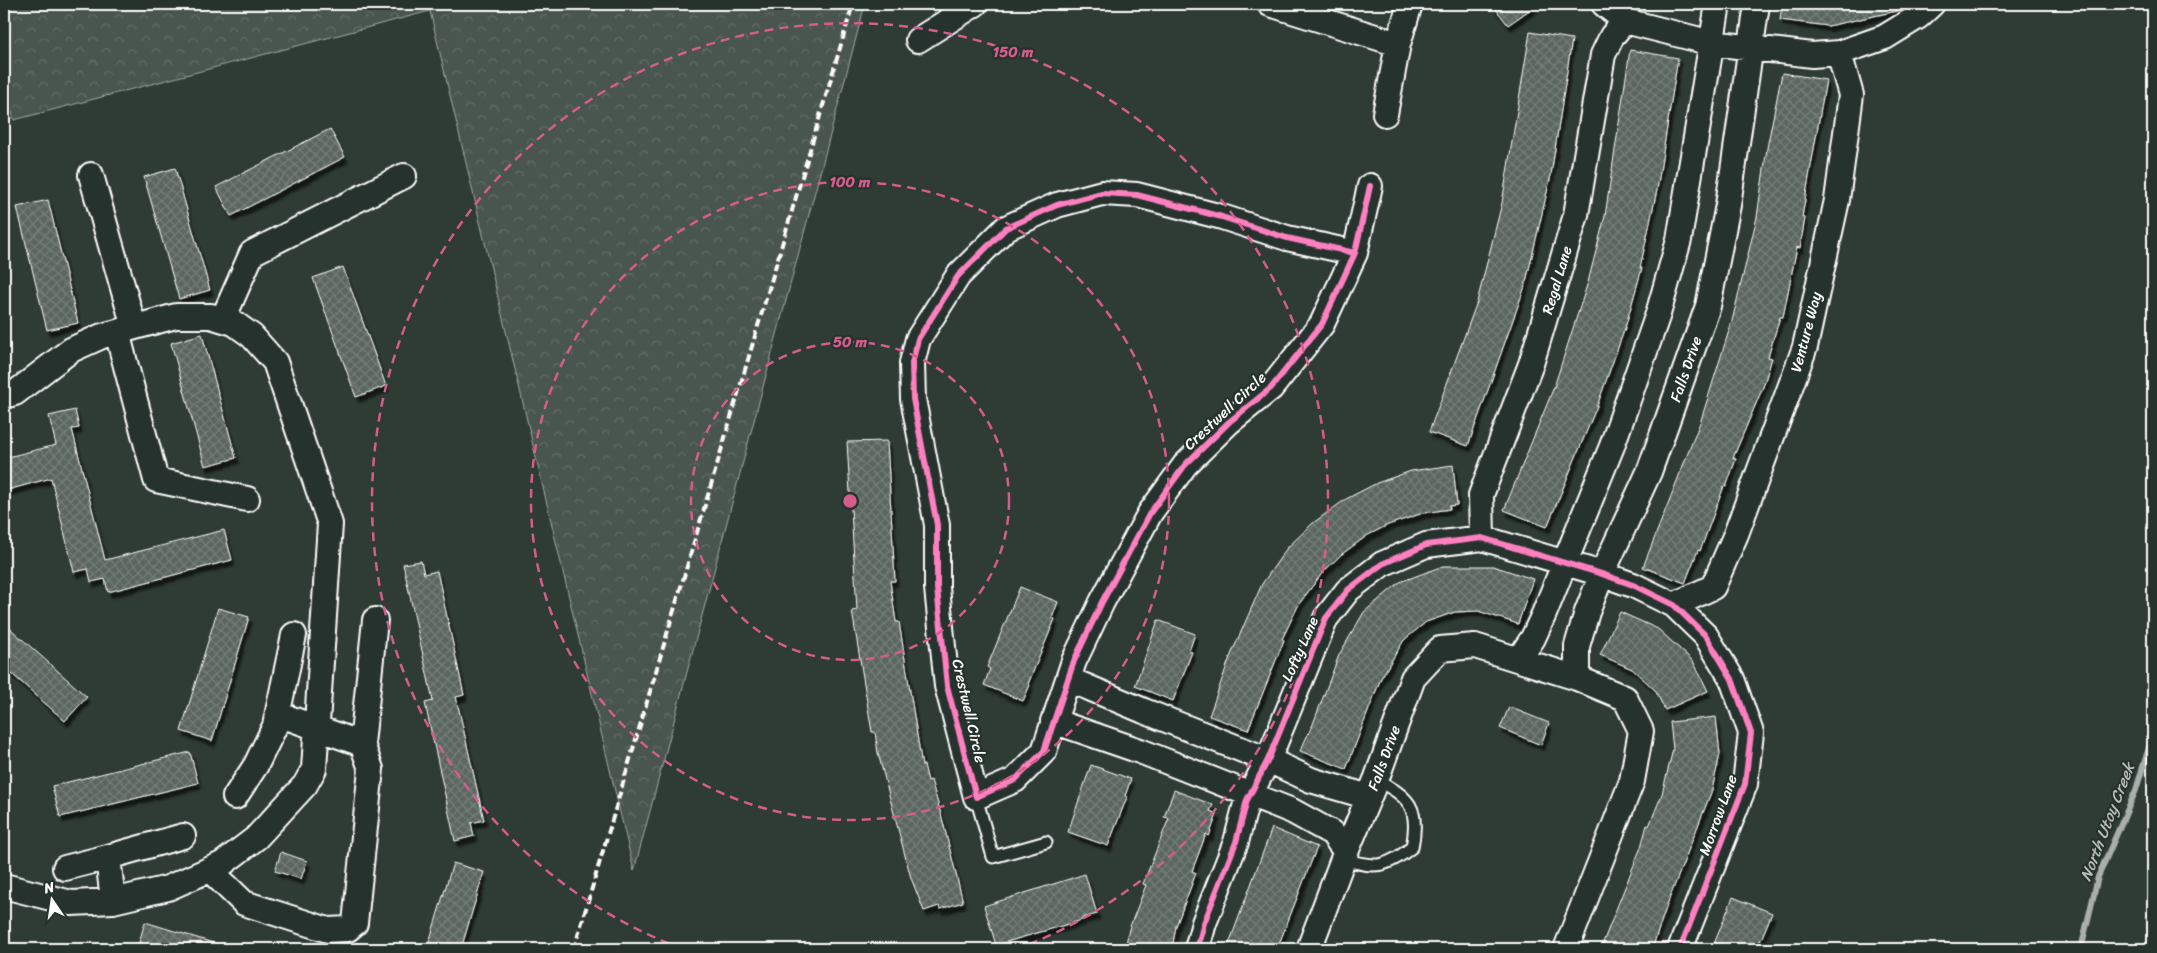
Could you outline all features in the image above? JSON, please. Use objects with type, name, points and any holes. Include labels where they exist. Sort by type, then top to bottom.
[{"type":"street","points":[[918,40],[975,4]]},
{"type":"street","points":[[1270,4],[1398,44]]},
{"type":"street","points":[[1384,114],[1398,44],[1410,4]]},
{"type":"street","points":[[1604,4],[1625,21],[1712,43],[1812,55],[1839,53],[1885,37],[1919,16],[1932,4]]},
{"type":"street","points":[[1519,658],[1533,638],[1612,446],[1658,314],[1679,240],[1718,4]]},
{"type":"street","name":"Falls Drive","points":[[1577,678],[1577,646],[1602,574],[1649,472],[1708,306],[1728,205],[1757,4]]},
{"type":"street","name":"Regal Lane","points":[[1482,538],[1481,495],[1531,364],[1576,215],[1603,55],[1612,36],[1625,21]]},
{"type":"street","name":"Venture Way","points":[[1674,605],[1713,587],[1736,534],[1805,347],[1837,200],[1850,95],[1839,53]]},
{"type":"street","points":[[91,175],[156,480],[247,499]]},
{"type":"street","points":[[223,320],[252,253],[404,176]]},
{"type":"street","name":"Crestwell Circle","points":[[1355,253],[1287,238],[1222,216],[1137,195],[1102,193],[1057,205],[1006,228],[958,276],[918,339],[912,363],[913,399],[937,525],[940,634],[947,686],[976,797],[1015,780],[1044,751],[1068,678],[1102,602],[1150,513],[1185,465],[1229,422],[1270,388],[1322,324],[1355,253],[1370,186]]},
{"type":"street","points":[[4,396],[15,392],[71,350],[125,329],[176,316],[211,316],[234,323],[252,336],[275,362],[330,524],[318,728],[314,768],[305,785],[256,838],[222,864],[168,888],[113,902],[71,903],[4,886]]},
{"type":"street","name":"Lofty Lane","points":[[1197,949],[1204,923],[1236,842],[1250,794],[1268,760],[1326,618],[1348,590],[1382,564],[1426,545],[1482,538],[1507,544],[1563,564],[1602,574]]},
{"type":"street","name":"Morrow Lane","points":[[1602,574],[1674,605],[1706,636],[1732,679],[1751,733],[1745,784],[1680,949]]},
{"type":"street","points":[[210,870],[244,903],[328,930],[348,929],[355,923],[371,769],[362,744],[375,620]]},
{"type":"street","points":[[235,797],[256,765],[275,726],[294,635]]},
{"type":"street","name":"Falls Drive","points":[[1309,949],[1344,856],[1373,788],[1413,678],[1440,650],[1474,646],[1519,658],[1577,678],[1625,698],[1641,731],[1632,781],[1566,949]]},
{"type":"street","points":[[1068,678],[1144,711],[1268,760],[1311,780],[1373,788]]},
{"type":"street","points":[[278,714],[362,744]]},
{"type":"street","points":[[1053,721],[1292,811],[1332,833],[1344,856]]},
{"type":"street","points":[[65,868],[183,836]]},
{"type":"street","points":[[108,857],[113,902]]},
{"type":"lane","points":[[1344,856],[1371,867],[1398,858],[1412,847],[1415,831],[1414,813],[1405,797],[1373,788]]},
{"type":"lane","points":[[976,797],[993,856],[1046,842]]},
{"type":"green space","points":[[4,4],[865,4],[634,871],[430,11],[14,120],[4,79]]},
{"type":"building","points":[[1492,4],[1538,4],[1508,25]]},
{"type":"building","points":[[1782,4],[1896,4],[1897,11],[1828,26],[1780,20]]},
{"type":"building","points":[[1530,32],[1572,39],[1551,175],[1525,286],[1468,446],[1429,432],[1477,302],[1502,203]]},
{"type":"building","points":[[1630,50],[1678,58],[1657,190],[1640,268],[1642,268],[1625,328],[1597,406],[1547,527],[1504,510],[1554,387],[1588,282],[1605,216]]},
{"type":"building","points":[[1782,73],[1826,80],[1802,217],[1805,218],[1800,248],[1797,247],[1783,317],[1780,317],[1768,357],[1772,358],[1763,387],[1733,458],[1736,459],[1726,487],[1724,486],[1700,551],[1698,550],[1685,583],[1643,567],[1701,420],[1732,321],[1757,217],[1767,148]]},
{"type":"building","points":[[330,129],[345,157],[231,216],[216,187]]},
{"type":"building","points":[[175,168],[210,290],[179,299],[144,177]]},
{"type":"building","points":[[48,200],[78,323],[47,330],[17,207]]},
{"type":"building","points":[[343,267],[386,386],[356,397],[313,278]]},
{"type":"building","points":[[202,334],[236,458],[205,466],[171,343]]},
{"type":"building","points":[[75,410],[79,428],[72,429],[105,560],[224,530],[232,560],[108,592],[105,579],[91,582],[88,569],[74,572],[51,478],[4,491],[4,458],[56,445],[49,416]]},
{"type":"building","points":[[887,441],[895,581],[890,581],[896,622],[899,622],[922,766],[924,765],[928,781],[931,780],[963,902],[940,909],[939,906],[924,911],[911,878],[878,753],[875,732],[872,732],[852,611],[857,610],[847,442]]},
{"type":"building","points":[[1453,465],[1457,505],[1449,506],[1450,509],[1423,513],[1388,525],[1368,535],[1342,554],[1323,572],[1299,604],[1282,639],[1284,640],[1248,730],[1209,716],[1230,657],[1262,584],[1287,548],[1313,523],[1346,499],[1377,483],[1411,471]]},
{"type":"building","points":[[421,561],[424,574],[437,571],[464,695],[456,697],[484,820],[471,823],[474,836],[455,841],[425,703],[433,701],[403,564]]},
{"type":"building","points":[[1443,566],[1493,566],[1533,579],[1518,624],[1478,611],[1455,612],[1426,622],[1404,640],[1381,678],[1346,769],[1300,751],[1313,724],[1339,655],[1364,612],[1400,582]]},
{"type":"building","points":[[1020,587],[1058,602],[1052,618],[1055,619],[1028,684],[1030,685],[1023,701],[984,685],[990,669],[987,667]]},
{"type":"building","points":[[218,608],[249,617],[212,741],[181,731]]},
{"type":"building","points":[[1620,612],[1658,629],[1693,661],[1708,691],[1665,710],[1655,690],[1632,669],[1600,655]]},
{"type":"building","points":[[1158,620],[1195,634],[1189,651],[1192,652],[1173,701],[1135,686]]},
{"type":"building","points":[[4,623],[87,697],[65,721],[4,667]]},
{"type":"building","points":[[1509,707],[1549,723],[1541,745],[1500,728]]},
{"type":"building","points":[[1716,717],[1720,754],[1712,790],[1668,902],[1652,949],[1614,949],[1602,945],[1641,847],[1647,825],[1649,826],[1662,794],[1673,749],[1670,722]]},
{"type":"building","points":[[190,752],[198,783],[60,817],[52,786]]},
{"type":"building","points":[[1091,765],[1131,779],[1125,796],[1127,797],[1108,846],[1068,832]]},
{"type":"building","points":[[1174,790],[1213,805],[1210,811],[1217,814],[1209,836],[1206,834],[1192,871],[1196,873],[1176,926],[1172,949],[1125,949],[1129,929],[1146,885],[1143,884],[1169,818],[1164,817]]},
{"type":"building","points":[[1272,828],[1317,847],[1277,949],[1227,949]]},
{"type":"building","points":[[281,852],[307,861],[301,879],[275,871]]},
{"type":"building","points":[[453,863],[484,872],[461,949],[427,949]]},
{"type":"building","points":[[1085,874],[1097,914],[996,945],[984,906]]},
{"type":"building","points":[[1733,897],[1772,913],[1757,949],[1712,949]]},
{"type":"building","points":[[145,922],[220,945],[220,949],[137,949]]},
{"type":"waterway","name":"North Utoy Creek","points":[[2081,949],[2098,877],[2136,790],[2153,734]]},
{"type":"railway","points":[[574,949],[853,4]]},
{"type":"cycle path","points":[[1355,253],[1287,238],[1222,217],[1137,195],[1102,193],[1057,205],[1006,228],[958,276],[918,339],[912,363],[913,399],[937,525],[937,588],[947,686],[976,797],[1015,780],[1044,751],[1074,661],[1102,602],[1150,513],[1185,465],[1229,422],[1271,388],[1322,324],[1355,253],[1370,186]]},
{"type":"cycle path","points":[[1197,949],[1204,923],[1236,842],[1247,800],[1268,760],[1326,618],[1348,590],[1382,564],[1426,545],[1482,538],[1602,574],[1633,585],[1674,605],[1706,636],[1732,679],[1751,733],[1745,784],[1680,949]]}]
